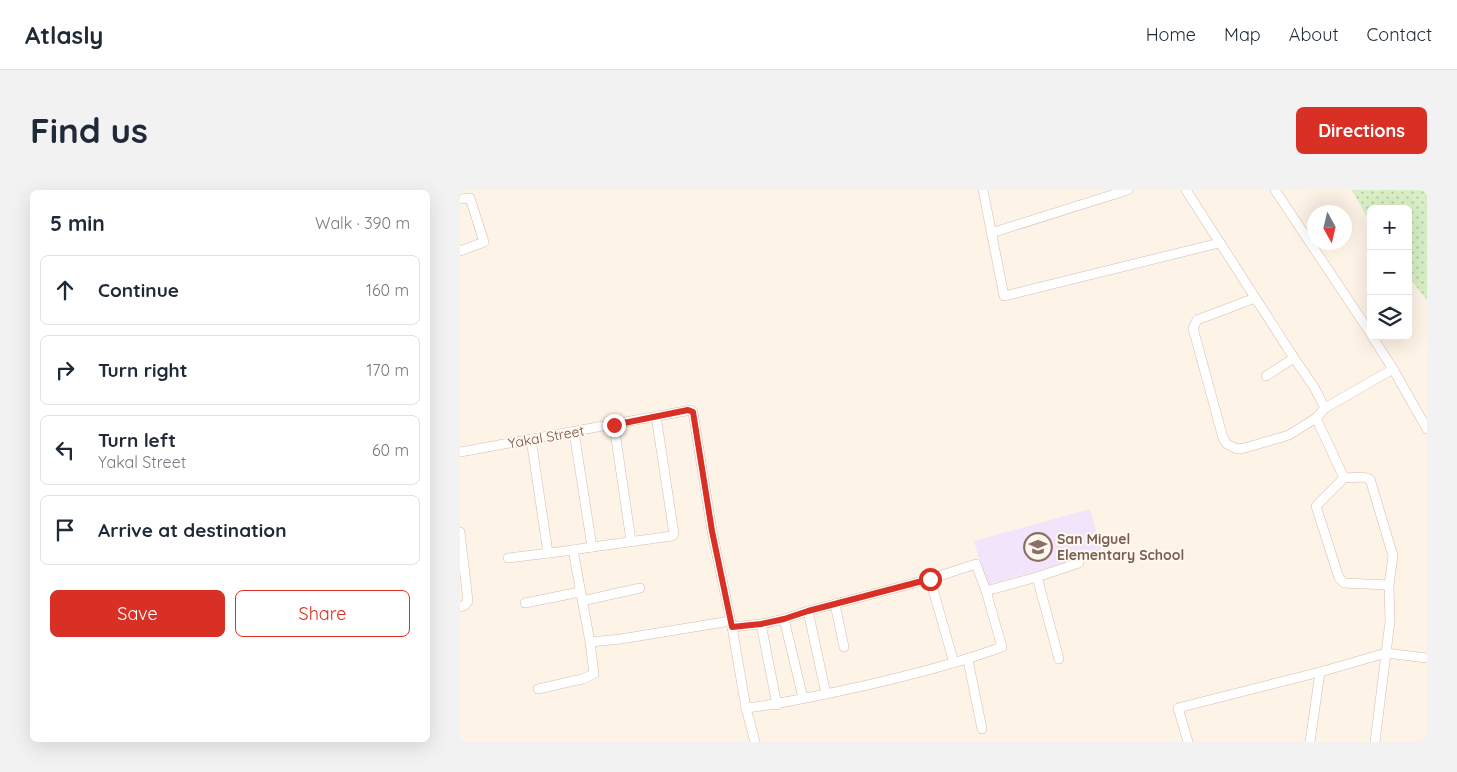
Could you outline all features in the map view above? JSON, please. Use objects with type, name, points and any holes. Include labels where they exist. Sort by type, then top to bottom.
[{"type":"street","points":[[983,190],[1004,296],[1219,243]]},
{"type":"street","points":[[991,233],[1128,190]]},
{"type":"street","points":[[1186,190],[1314,387],[1325,408]]},
{"type":"street","points":[[1275,190],[1367,329]]},
{"type":"street","points":[[460,199],[470,198],[484,242],[460,251]]},
{"type":"street","points":[[1255,298],[1197,320],[1192,328],[1223,438],[1227,444],[1233,447],[1245,448],[1289,435],[1316,418],[1325,408],[1393,369]]},
{"type":"street","points":[[1374,340],[1427,429]]},
{"type":"street","points":[[1266,376],[1294,358]]},
{"type":"street","name":"Yakal Street","points":[[460,452],[691,410],[693,412],[712,531],[731,624]]},
{"type":"street","points":[[508,558],[674,535],[656,416]]},
{"type":"street","points":[[1316,418],[1344,478]]},
{"type":"street","points":[[614,425],[631,541]]},
{"type":"street","points":[[574,432],[592,547]]},
{"type":"street","points":[[531,438],[548,553]]},
{"type":"street","points":[[1375,742],[1390,621],[1389,585],[1393,556],[1370,479],[1363,477],[1344,478],[1316,506],[1339,578],[1344,583],[1389,585]]},
{"type":"street","points":[[460,532],[468,601],[460,607]]},
{"type":"street","points":[[538,689],[582,679],[594,674],[595,670],[573,550]]},
{"type":"street","points":[[986,591],[1079,563]]},
{"type":"street","points":[[590,642],[731,624],[761,624],[930,579],[976,564],[1002,647],[968,660],[899,679],[777,705],[746,708]]},
{"type":"street","points":[[1037,577],[1058,660]]},
{"type":"street","points":[[930,579],[954,663]]},
{"type":"street","points":[[525,602],[640,588]]},
{"type":"street","points":[[835,604],[844,647]]},
{"type":"street","points":[[808,611],[826,694]]},
{"type":"street","points":[[784,619],[803,698]]},
{"type":"street","points":[[731,624],[746,708],[755,742]]},
{"type":"street","points":[[761,624],[777,705]]},
{"type":"street","points":[[1188,742],[1178,708],[1320,672],[1386,652],[1427,658]]},
{"type":"street","points":[[968,660],[982,729]]},
{"type":"street","points":[[1310,742],[1320,672]]},
{"type":"shaded area","name":"San Miguel Elementary School","points":[[1090,509],[1102,553],[987,585],[974,541]]},
{"type":"green space","points":[[1352,190],[1427,190],[1427,300],[1412,281],[1412,205],[1367,205],[1367,217]]},
{"type":"place","name":"San Miguel Elementary School","points":[[1038,547]]},
{"type":"route","points":[[614,425],[688,410],[693,412],[712,531],[732,627],[784,619],[930,579]]}]
